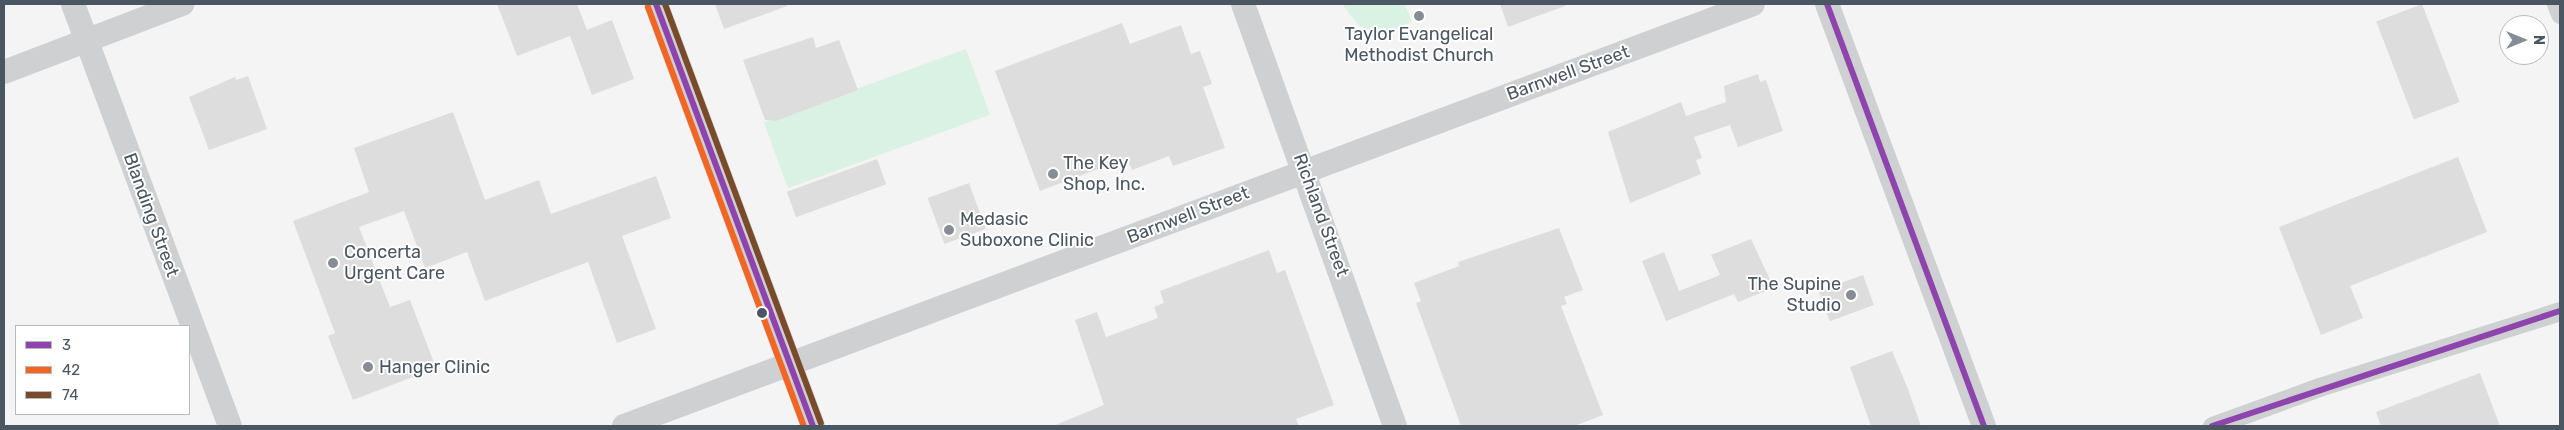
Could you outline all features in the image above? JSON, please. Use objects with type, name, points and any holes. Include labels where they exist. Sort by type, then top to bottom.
[{"type":"street","name":"Blanding Street","points":[[73,4],[230,426]]},
{"type":"street","points":[[4,72],[182,4]]},
{"type":"street","points":[[656,4],[813,426]]},
{"type":"street","name":"Richland Street","points":[[1243,4],[1395,426]]},
{"type":"street","name":"Barnwell Street","points":[[624,426],[790,366],[1304,170],[1753,4]]},
{"type":"street","points":[[1827,4],[1984,426]]},
{"type":"street","points":[[2556,4],[2560,14]]},
{"type":"street","points":[[2212,426],[2319,387],[2560,311]]},
{"type":"green space","points":[[1342,4],[1405,4],[1412,22],[1385,32],[1371,30],[1359,26]]},
{"type":"green space","points":[[966,49],[990,115],[788,188],[764,123]]},
{"type":"building","points":[[497,4],[577,4],[587,30],[612,20],[634,79],[592,95],[570,36],[517,56]]},
{"type":"building","points":[[715,4],[786,4],[787,6],[724,29]]},
{"type":"building","points":[[1500,4],[1565,4],[1565,6],[1508,27]]},
{"type":"building","points":[[2422,4],[2460,102],[2414,120],[2376,22]]},
{"type":"building","points":[[1122,23],[1130,44],[1181,25],[1191,54],[1200,51],[1212,84],[1203,87],[1225,148],[1173,166],[1169,156],[1132,170],[1127,158],[1040,191],[995,71]]},
{"type":"building","points":[[813,37],[816,48],[839,40],[858,90],[776,121],[765,120],[743,60]]},
{"type":"building","points":[[1758,74],[1760,82],[1766,80],[1783,131],[1738,147],[1730,125],[1694,137],[1702,158],[1696,160],[1701,174],[1630,203],[1608,132],[1681,102],[1686,116],[1726,102],[1724,86]]},
{"type":"building","points":[[248,76],[267,129],[209,150],[189,97],[235,77],[236,80]]},
{"type":"building","points":[[453,112],[485,200],[539,180],[551,214],[656,176],[671,218],[622,236],[656,329],[617,343],[588,262],[485,301],[467,252],[425,268],[404,211],[359,227],[390,307],[410,300],[436,368],[353,400],[328,336],[335,333],[293,221],[369,192],[354,148]]},
{"type":"building","points":[[2458,157],[2487,232],[2350,286],[2363,318],[2321,335],[2279,227]]},
{"type":"building","points":[[877,159],[886,184],[796,217],[787,192]]},
{"type":"building","points":[[969,183],[986,229],[944,244],[928,198]]},
{"type":"building","points":[[1559,228],[1583,290],[1564,297],[1567,304],[1561,306],[1603,415],[1574,426],[1461,426],[1416,303],[1421,301],[1414,283],[1459,266],[1458,262]]},
{"type":"building","points":[[1751,239],[1774,288],[1738,302],[1734,294],[1666,321],[1642,261],[1664,252],[1679,291],[1720,275],[1711,255]]},
{"type":"building","points":[[1269,250],[1277,273],[1285,270],[1334,405],[1296,419],[1299,426],[1053,426],[1104,405],[1075,320],[1097,312],[1106,337],[1158,318],[1154,307],[1164,303],[1160,291]]},
{"type":"building","points":[[1863,275],[1874,305],[1830,321],[1819,291]]},
{"type":"building","points":[[1892,351],[1921,426],[1871,426],[1850,367]]},
{"type":"building","points":[[2480,373],[2500,426],[2381,426],[2376,412]]},
{"type":"transit line","name":"3","points":[[656,4],[813,426]]},
{"type":"transit line","name":"74","points":[[665,4],[821,423]]},
{"type":"transit line","name":"3","points":[[1827,4],[1984,426]]},
{"type":"transit line","name":"42","points":[[648,7],[804,426]]},
{"type":"transit line","name":"3","points":[[2212,426],[2560,311]]},
{"type":"place","name":"Taylor Evangelical Methodist Church","points":[[1419,16]]},
{"type":"place","name":"The Key Shop, Inc.","points":[[1053,174]]},
{"type":"place","name":"Medasic Suboxone Clinic","points":[[949,230]]},
{"type":"place","name":"Concerta Urgent Care","points":[[333,263]]},
{"type":"place","name":"The Supine Studio","points":[[1851,295]]},
{"type":"place","name":"Hanger Clinic","points":[[368,367]]}]
